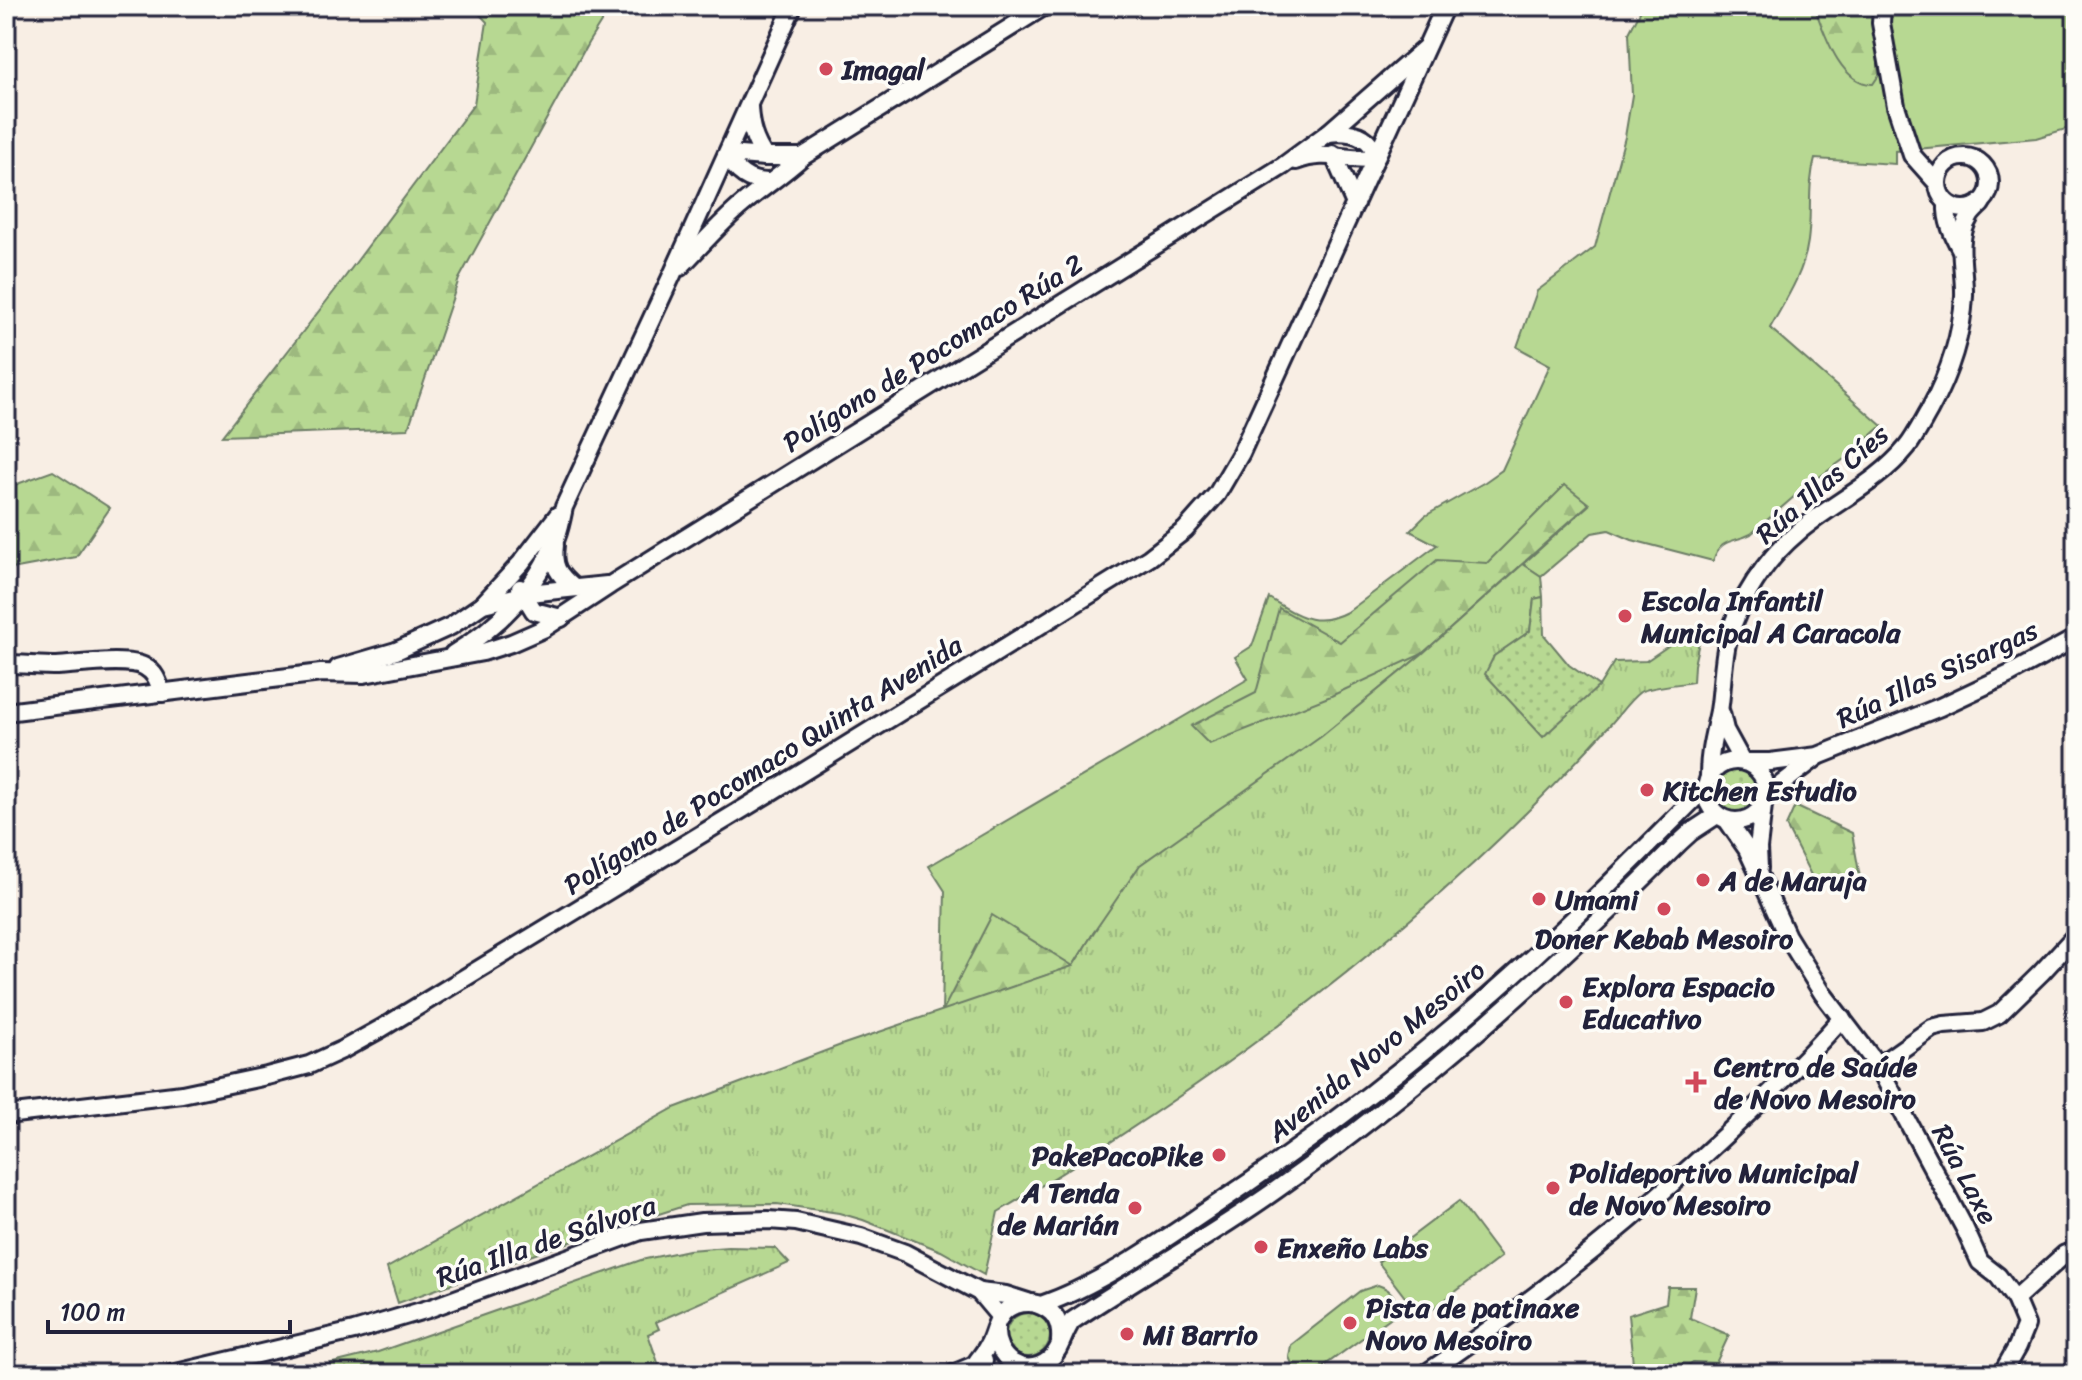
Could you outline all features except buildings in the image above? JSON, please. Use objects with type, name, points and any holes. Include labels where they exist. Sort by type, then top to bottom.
[{"type":"street","points":[[574,588],[559,575],[553,558],[564,507],[793,6]]},
{"type":"street","points":[[672,275],[713,230],[802,157],[1045,6]]},
{"type":"street","name":"Polígono de Pocomaco Quinta Avenida","points":[[6,1115],[182,1094],[309,1065],[344,1049],[1149,558],[1185,530],[1217,494],[1241,453],[1445,6]]},
{"type":"street","points":[[1882,6],[1881,23],[1896,106],[1912,155],[1937,183]]},
{"type":"street","name":"Polígono de Pocomaco Rúa 2","points":[[321,673],[364,674],[483,652],[543,629],[1283,166],[1328,133],[1426,47]]},
{"type":"street","points":[[749,105],[750,126],[765,157]]},
{"type":"street","points":[[1328,133],[1343,131],[1356,135],[1371,144],[1376,158]]},
{"type":"street","points":[[727,154],[802,157]]},
{"type":"street","points":[[727,154],[744,177],[760,183],[770,182]]},
{"type":"street","points":[[1333,154],[1355,204]]},
{"type":"street","name":"Polígono de Pocomaco Rúa 2","points":[[1283,166],[1309,156],[1333,154],[1361,160],[1376,158]]},
{"type":"street","name":"Rúa Illas Cíes","points":[[1708,782],[1709,754],[1719,708],[1728,638],[1744,601],[1765,568],[1795,534],[1873,478],[1907,447],[1947,374],[1964,296],[1962,252],[1968,219],[1988,195],[1991,183],[1981,162],[1970,157],[1958,157],[1947,162],[1940,171],[1937,183],[1939,194],[1947,204],[1953,236],[1962,252]]},
{"type":"street","points":[[1947,204],[1958,209],[1970,209],[1981,204]]},
{"type":"street","points":[[6,712],[321,673],[396,651],[451,626],[483,604],[521,563],[564,507]]},
{"type":"street","points":[[444,659],[469,644],[510,611],[541,567],[556,538]]},
{"type":"street","points":[[521,563],[520,588],[534,611],[561,618]]},
{"type":"street","name":"Polígono de Pocomaco Rúa 2","points":[[483,604],[523,594],[610,585]]},
{"type":"street","name":"Rúa Illas Sisargas","points":[[1744,762],[1818,756],[1940,707],[2076,638]]},
{"type":"street","points":[[6,664],[55,666],[129,662],[143,665],[153,672],[162,693]]},
{"type":"street","name":"Rúa Illas Cíes","points":[[1719,708],[1725,730],[1744,762]]},
{"type":"street","name":"Rúa Illas Sisargas","points":[[1765,800],[1818,756]]},
{"type":"street","points":[[1744,762],[1762,775],[1766,784],[1765,800],[1757,814],[1737,822],[1722,818],[1710,807],[1706,797],[1708,782],[1716,768],[1725,763],[1744,762]]},
{"type":"street","name":"Avenida Novo Mesoiro","points":[[1035,1304],[1087,1286],[1177,1231],[1266,1172],[1385,1083],[1534,956],[1708,782]]},
{"type":"street","name":"Rúa Laxe","points":[[1759,873],[1758,848],[1765,800]]},
{"type":"street","name":"Avenida Novo Mesoiro","points":[[1060,1343],[1072,1321],[1187,1250],[1337,1145],[1543,975],[1691,832],[1722,818]]},
{"type":"street","name":"Rúa Laxe","points":[[1722,818],[1747,849],[1787,936],[1823,994],[1878,1066],[1980,1262],[1998,1276],[2015,1299]]},
{"type":"street","points":[[1878,1066],[1932,1028],[1983,1022],[1999,1014],[2076,935]]},
{"type":"street","points":[[1425,1374],[1528,1302],[1614,1235],[1754,1109],[1842,1018]]},
{"type":"street","name":"Rúa Illa de Sálvora","points":[[172,1374],[354,1331],[441,1304],[641,1231],[702,1222],[796,1222],[849,1234],[905,1253],[979,1292],[1006,1295],[1035,1304]]},
{"type":"street","points":[[2005,1374],[2004,1370],[2026,1325],[2015,1299],[2065,1254],[2076,1252]]},
{"type":"street","name":"Rúa Illa de Sálvora","points":[[979,1292],[998,1322]]},
{"type":"street","points":[[976,1363],[998,1322],[1008,1309],[1018,1304],[1035,1304],[1051,1311],[1061,1331],[1056,1353],[1048,1362],[1037,1367],[1015,1366],[998,1350],[995,1339],[998,1322]]},
{"type":"street","points":[[953,1374],[993,1358],[1005,1359]]},
{"type":"green space","points":[[472,6],[611,6],[459,279],[408,429],[222,436],[474,104],[487,22]]},
{"type":"green space","points":[[1643,6],[2076,6],[2076,130],[2072,127],[2036,138],[1895,151],[1895,164],[1815,159],[1806,253],[1793,286],[1770,328],[1882,426],[1751,534],[1719,548],[1713,561],[1632,540],[1609,530],[1592,533],[1541,576],[1523,564],[1589,505],[1564,485],[1496,587],[1422,654],[1094,932],[1073,966],[942,1012],[945,891],[929,866],[1248,679],[1235,657],[1252,646],[1269,598],[1299,615],[1317,620],[1349,611],[1437,545],[1410,531],[1425,516],[1502,470],[1550,365],[1517,347],[1537,291],[1595,247],[1625,137],[1632,95],[1629,33]]},
{"type":"green space","points":[[1814,6],[1873,6],[1879,75],[1873,84],[1861,82],[1842,67]]},
{"type":"green space","points":[[53,471],[110,508],[76,557],[6,570],[6,488]]},
{"type":"green space","points":[[1565,485],[1589,504],[1422,654],[1331,696],[1209,744],[1191,726],[1256,693],[1279,608],[1340,642],[1437,560],[1487,563]]},
{"type":"green space","points":[[1523,564],[1541,576],[1543,597],[1534,599],[1530,631],[1494,656],[1599,686],[1614,662],[1646,661],[1674,642],[1699,642],[1693,682],[1640,692],[1551,787],[1471,865],[1344,975],[1278,1026],[1140,1123],[998,1212],[984,1275],[941,1251],[839,1213],[777,1204],[687,1205],[558,1246],[398,1303],[387,1268],[674,1108],[841,1045],[1073,966],[1140,865],[1322,736],[1422,654]]},
{"type":"green space","points":[[1543,597],[1544,635],[1569,665],[1599,686],[1543,737],[1485,674],[1494,656],[1530,631],[1534,599]]},
{"type":"green space","points":[[1736,769],[1752,775],[1758,791],[1752,807],[1736,813],[1720,807],[1714,791],[1720,775]]},
{"type":"green space","points":[[1795,806],[1852,833],[1861,883],[1816,885],[1786,826]]},
{"type":"green space","points":[[992,915],[1073,966],[942,1012]]},
{"type":"green space","points":[[1459,1201],[1501,1257],[1421,1318],[1378,1262]]},
{"type":"green space","points":[[775,1248],[789,1263],[656,1322],[659,1329],[648,1334],[662,1374],[288,1374],[378,1352],[641,1260],[688,1250]]},
{"type":"green space","name":"Pista de patinaxe Novo Mesoiro","points":[[1378,1285],[1393,1296],[1397,1313],[1321,1368],[1307,1373],[1295,1371],[1289,1357],[1291,1345],[1360,1291]]},
{"type":"green space","points":[[1668,1287],[1695,1287],[1690,1318],[1729,1335],[1716,1363],[1693,1362],[1675,1374],[1599,1374],[1607,1370],[1634,1373],[1628,1315],[1666,1303]]},
{"type":"green space","points":[[1028,1313],[1044,1319],[1050,1335],[1044,1351],[1028,1357],[1012,1351],[1006,1335],[1012,1319]]},
{"type":"place","name":"Imagal","points":[[826,69]]},
{"type":"place","name":"Escola Infantil Municipal A Caracola","points":[[1625,616]]},
{"type":"place","name":"Kitchen Estudio","points":[[1647,790]]},
{"type":"place","name":"A de Maruja","points":[[1703,880]]},
{"type":"place","name":"Umami","points":[[1539,899]]},
{"type":"place","name":"Doner Kebab Mesoiro","points":[[1664,909]]},
{"type":"place","name":"Explora Espacio Educativo","points":[[1566,1002]]},
{"type":"place","name":"Centro de Saúde de Novo Mesoiro","points":[[1696,1082]]},
{"type":"place","name":"PakePacoPike","points":[[1219,1155]]},
{"type":"place","name":"Polideportivo Municipal de Novo Mesoiro","points":[[1553,1188]]},
{"type":"place","name":"A Tenda de Marián","points":[[1135,1208]]},
{"type":"place","name":"Enxeño Labs","points":[[1261,1247]]},
{"type":"place","name":"Pista de patinaxe Novo Mesoiro","points":[[1350,1323]]},
{"type":"place","name":"Mi Barrio","points":[[1127,1334]]}]
